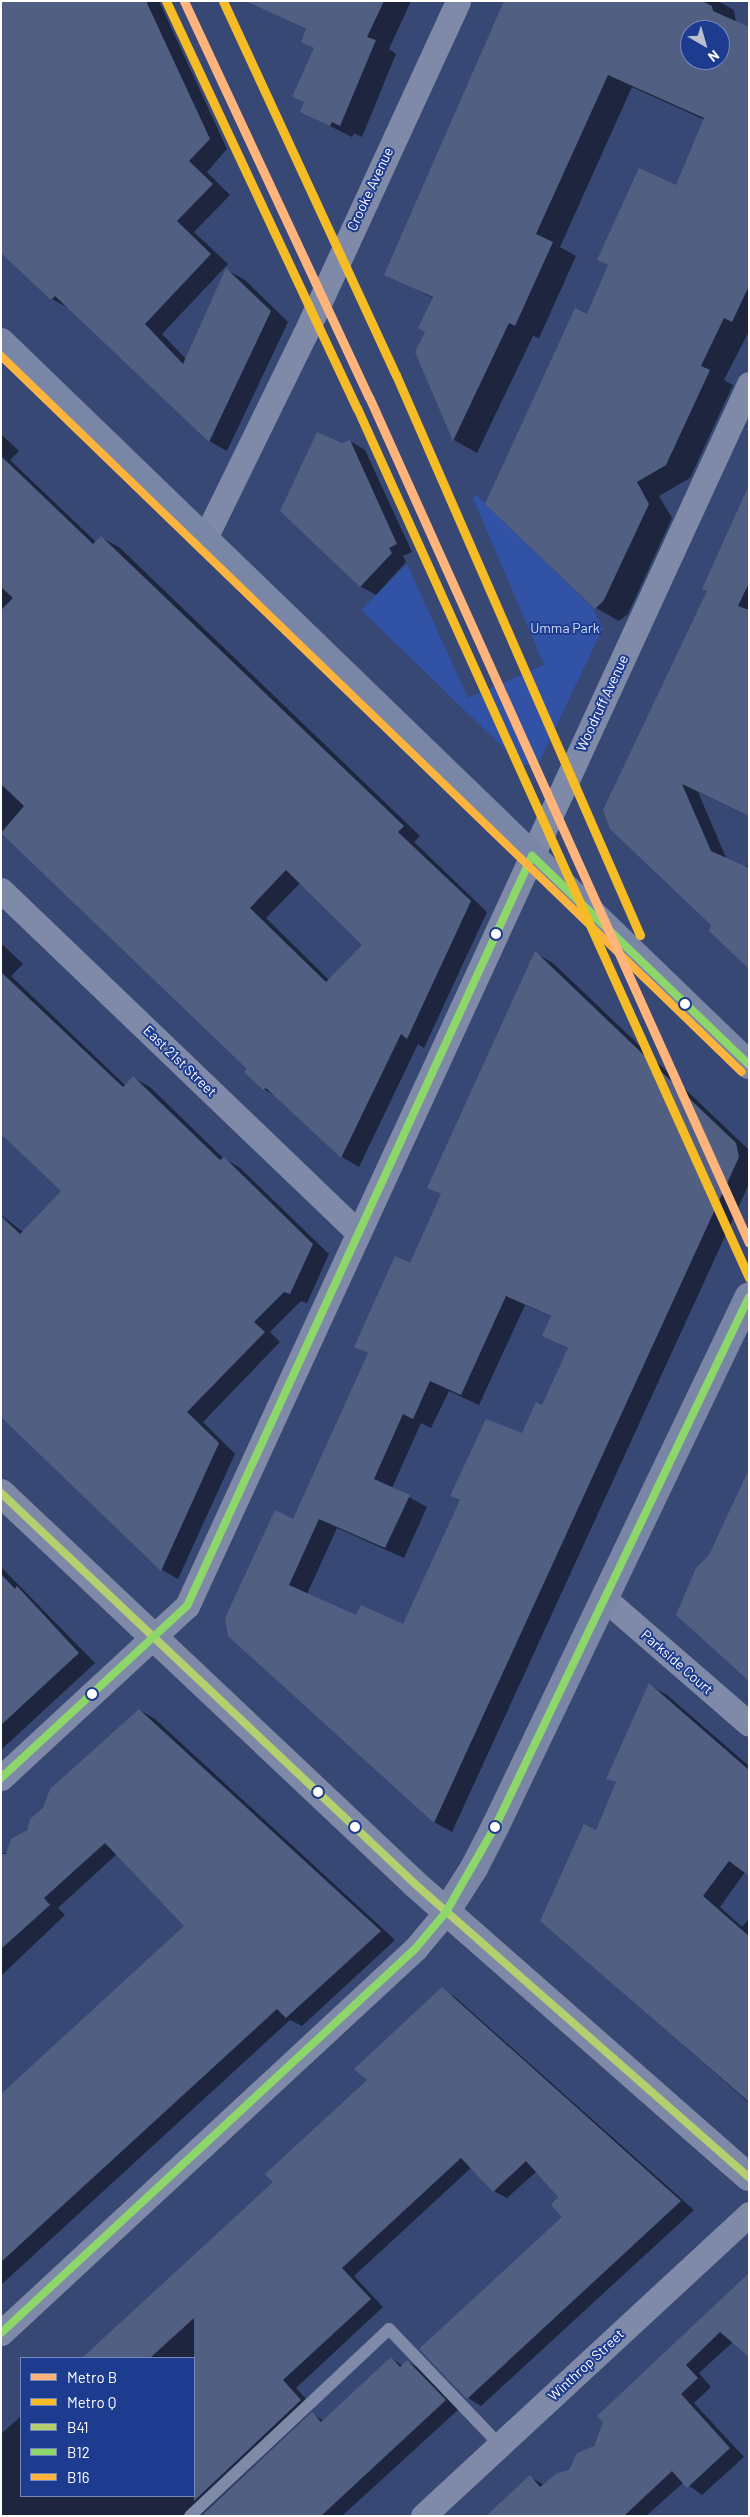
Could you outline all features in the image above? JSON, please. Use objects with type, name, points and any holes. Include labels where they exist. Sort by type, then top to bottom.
[{"type":"main road","points":[[1,342],[749,1065]]},
{"type":"main road","points":[[446,1912],[474,1868],[606,1600],[749,1296]]},
{"type":"main road","points":[[1,1493],[446,1912],[749,2177]]},
{"type":"street","name":"Crooke Avenue","points":[[204,540],[305,334],[350,232],[458,1]]},
{"type":"street","name":"Woodruff Avenue","points":[[1,1778],[187,1606],[749,384]]},
{"type":"street","name":"East 21st Street","points":[[1,890],[358,1232]]},
{"type":"street","name":"Parkside Court","points":[[606,1600],[749,1724]]},
{"type":"street","points":[[1,2334],[415,1949],[446,1912]]},
{"type":"street","name":"Winthrop Street","points":[[423,2516],[749,2214]]},
{"type":"lane","points":[[190,2516],[389,2329],[500,2445]]},
{"type":"green space","name":"Umma Park","points":[[476,495],[592,607],[603,628],[539,762],[522,766],[361,610],[407,564],[468,698],[544,665],[473,498]]},
{"type":"building","points":[[1,1],[146,1],[210,139],[189,161],[213,184],[177,221],[211,254],[145,324],[183,364],[226,268],[271,311],[209,442],[55,296],[51,300],[1,253]]},
{"type":"building","points":[[246,1],[384,1],[367,37],[376,40],[340,126],[332,122],[330,126],[300,112],[304,102],[292,97],[314,48],[301,42],[306,29]]},
{"type":"building","points":[[504,1],[702,1],[712,6],[713,11],[749,27],[749,286],[732,322],[724,318],[701,366],[710,370],[666,465],[637,482],[649,504],[604,600],[595,609],[485,504],[575,308],[587,314],[608,265],[597,260],[639,168],[676,185],[704,118],[608,75],[536,234],[553,242],[515,326],[509,323],[453,441],[415,352],[425,332],[418,328],[433,297],[384,275]]},
{"type":"building","points":[[317,432],[342,443],[350,440],[397,544],[389,548],[392,553],[360,587],[280,511]]},
{"type":"building","points":[[1,456],[93,544],[101,536],[404,826],[398,832],[471,901],[407,1039],[401,1034],[341,1158],[266,1088],[263,1090],[244,1072],[247,1069],[1,833],[24,806],[1,784],[1,610],[13,598],[1,587]],"holes":[[[286,870],[362,945],[326,982],[250,908]]]},
{"type":"building","points":[[749,485],[749,583],[738,606],[749,610],[749,816],[682,784],[711,851],[749,868],[749,969],[709,931],[711,925],[610,829],[603,810],[707,591],[702,589]]},
{"type":"building","points":[[535,951],[736,1143],[739,1157],[434,1823],[228,1636],[225,1618],[275,1510],[293,1519],[368,1353],[354,1347],[395,1256],[410,1263],[441,1194],[427,1188]],"holes":[[[506,1296],[551,1316],[542,1336],[568,1348],[542,1405],[536,1402],[522,1433],[486,1419],[450,1496],[460,1500],[403,1624],[361,1605],[356,1615],[289,1585],[319,1519],[385,1548],[410,1495],[374,1479],[403,1414],[413,1419],[430,1381],[461,1395]]]},
{"type":"building","points":[[1,972],[123,1087],[133,1076],[220,1160],[224,1157],[313,1244],[290,1294],[284,1292],[254,1322],[265,1332],[187,1412],[219,1443],[161,1571],[1,1417],[1,1216],[20,1234],[61,1191],[1,1134]]},
{"type":"building","points":[[749,1469],[749,1681],[676,1615],[696,1568],[709,1555]]},
{"type":"building","points":[[1,1574],[15,1589],[17,1586],[79,1653],[1,1725]]},
{"type":"building","points":[[649,1683],[749,1770],[749,1876],[729,1861],[703,1896],[749,1936],[749,2102],[540,1921],[584,1824],[596,1830],[616,1782],[606,1779]]},
{"type":"building","points":[[139,1709],[381,1931],[286,2018],[277,2009],[1,2262],[1,2094],[184,1926],[105,1843],[44,1898],[50,1905],[1,1949],[1,1854],[6,1854],[11,1839],[27,1830],[30,1819],[43,1808],[50,1789]]},
{"type":"building","points":[[442,1987],[681,2201],[467,2399],[419,2349],[562,2217],[551,2205],[558,2197],[526,2161],[493,2192],[461,2158],[342,2268],[371,2299],[283,2380],[301,2400],[194,2501],[194,2318],[151,2357],[83,2357],[273,2182],[265,2174],[367,2080],[354,2069]]},
{"type":"building","points":[[749,2273],[749,2357],[720,2332],[686,2365],[698,2378],[681,2394],[730,2448],[687,2488],[672,2471],[624,2516],[486,2516],[530,2475],[540,2487],[557,2473],[569,2470],[577,2453],[594,2446],[603,2422],[597,2416]]},
{"type":"building","points":[[391,2357],[400,2367],[407,2360],[446,2400],[321,2516],[202,2516],[312,2412],[321,2422]]},
{"type":"metro line","name":"Q","points":[[166,1],[357,408],[749,1278]]},
{"type":"metro line","name":"B","points":[[184,1],[369,397],[749,1243]]},
{"type":"metro line","name":"Q","points":[[223,1],[396,375],[640,935]]},
{"type":"transit line","name":"B16","points":[[1,356],[742,1072]]},
{"type":"transit line","name":"B12","points":[[1,1778],[187,1606],[532,856],[749,1065]]},
{"type":"transit line","name":"B12","points":[[1,2333],[415,1949],[446,1912],[496,1825],[749,1297]]},
{"type":"transit line","name":"B41","points":[[1,1493],[415,1884],[749,2177]]}]
